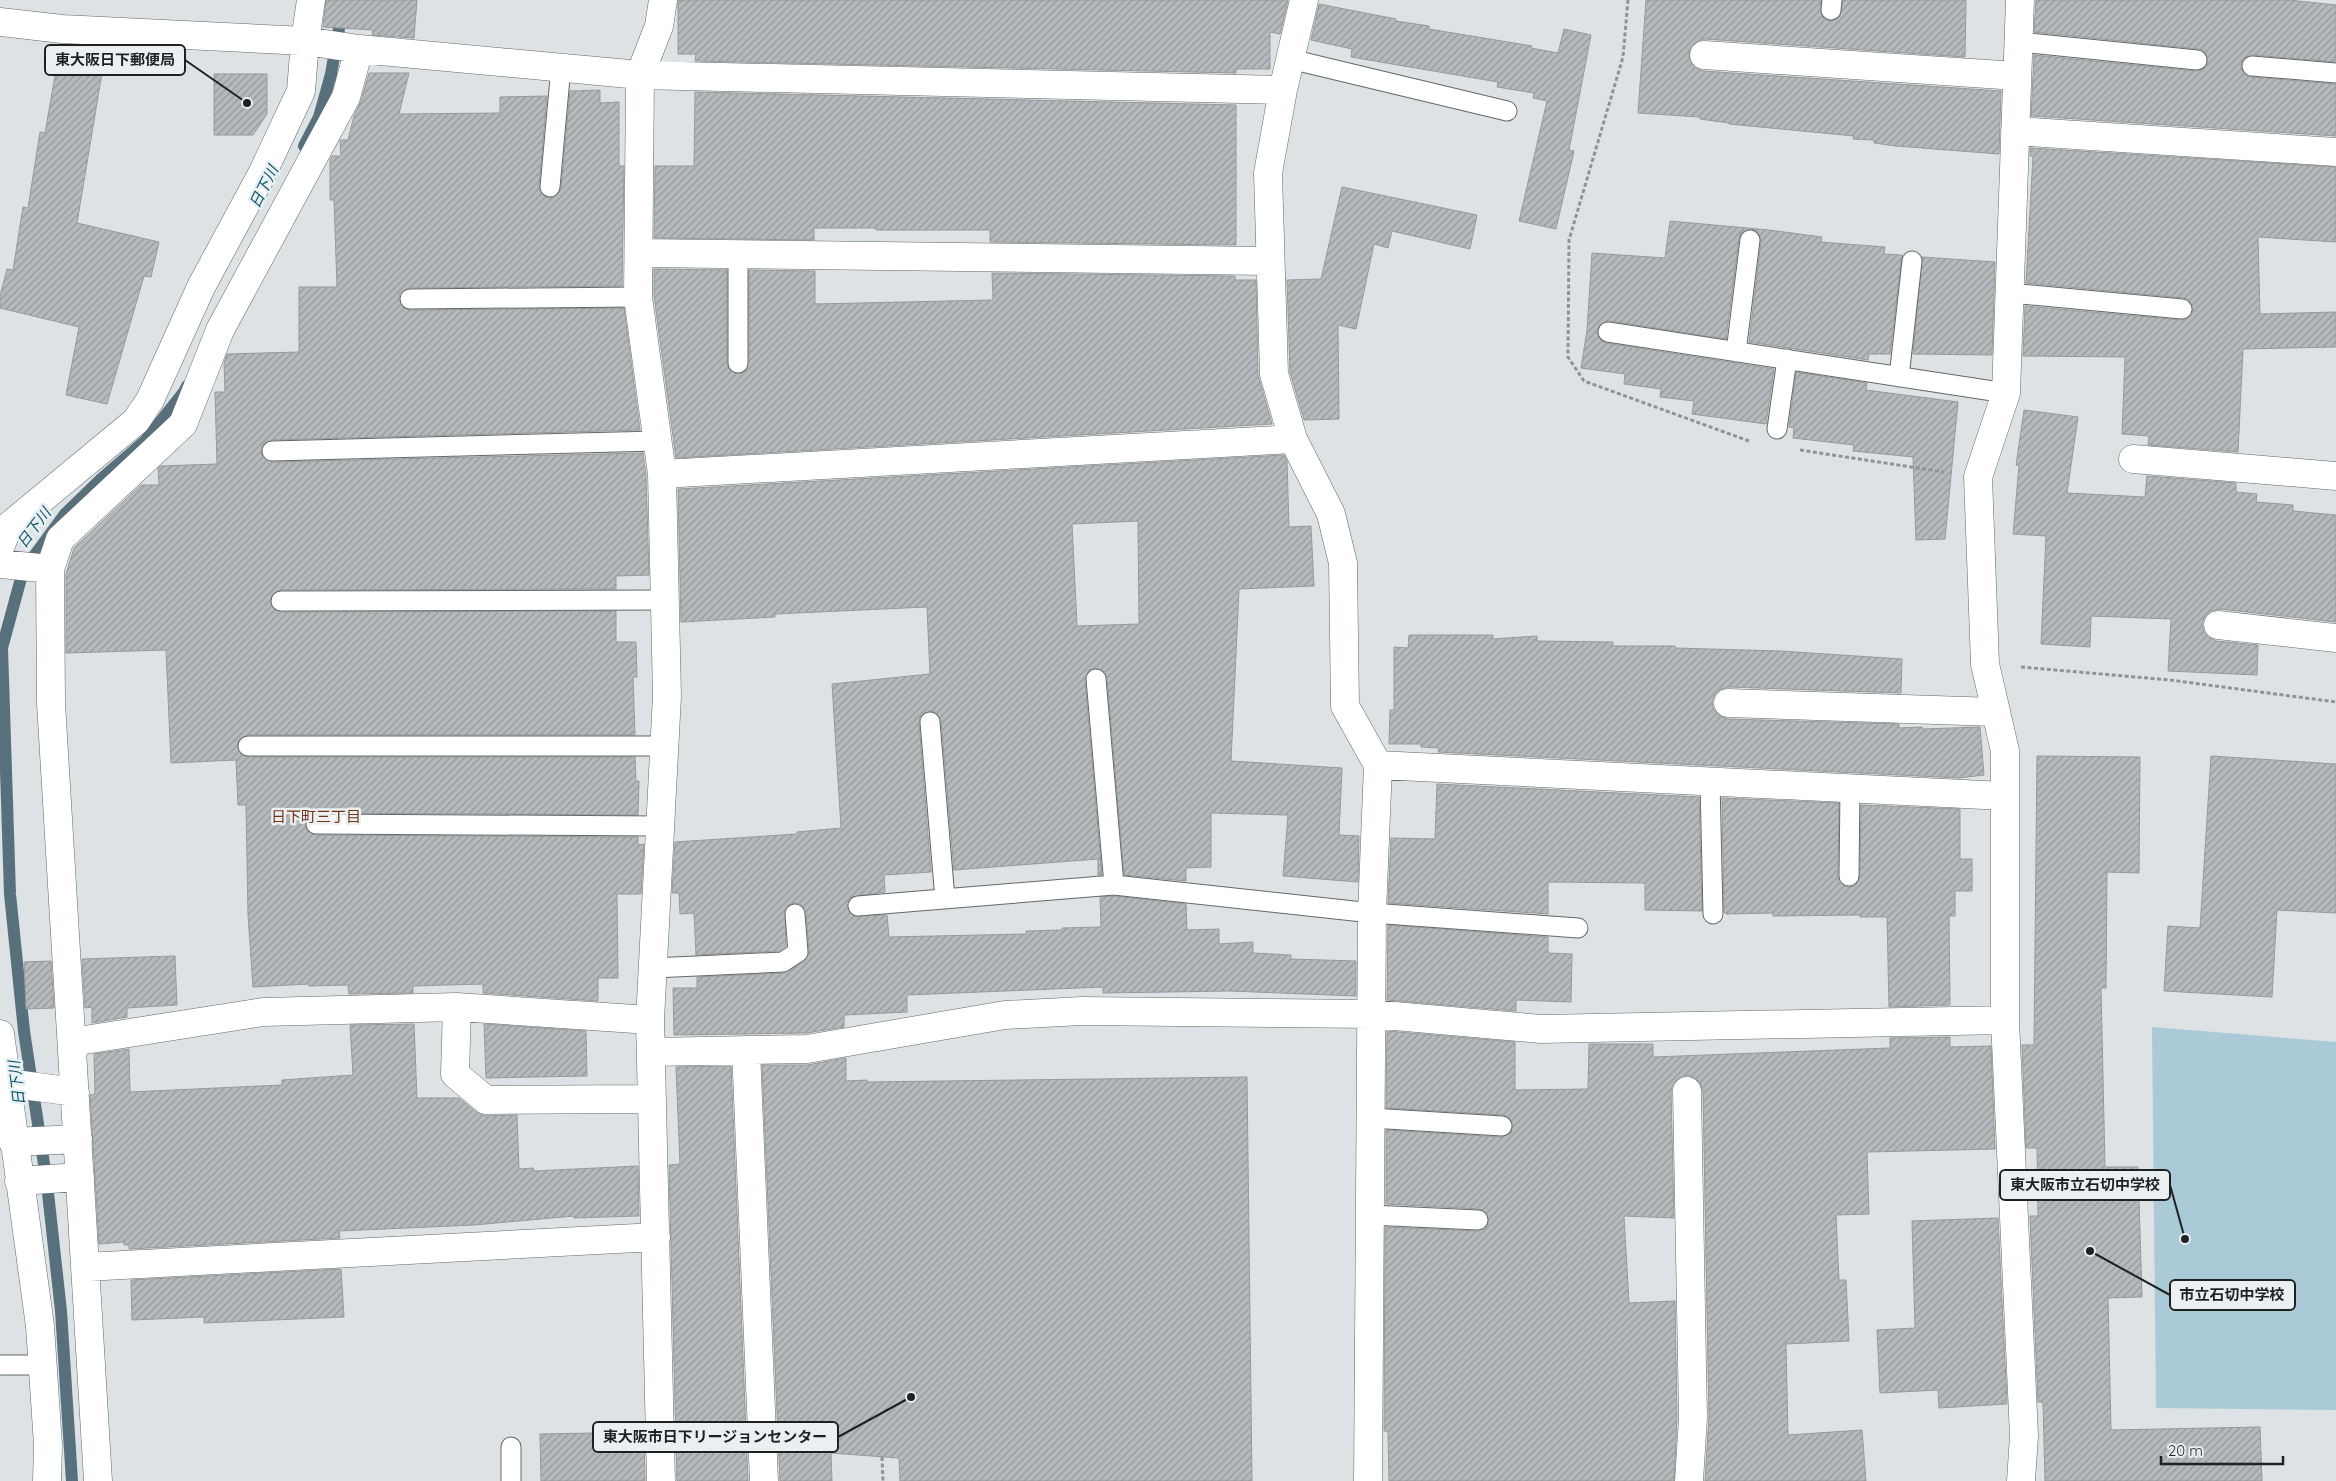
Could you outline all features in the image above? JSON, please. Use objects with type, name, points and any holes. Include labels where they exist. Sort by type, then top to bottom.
[{"type":"street","points":[[20,563],[60,539],[182,424],[220,330],[346,97],[333,45],[311,0]]},
{"type":"street","points":[[661,1481],[650,1020],[667,696],[662,474],[638,297],[640,75],[659,26],[663,0]]},
{"type":"street","points":[[1304,0],[1283,90],[1268,174],[1269,261],[1274,374],[1294,439],[1331,514],[1343,563],[1345,706],[1378,765],[1372,913],[1368,1481]]},
{"type":"street","points":[[2020,0],[2006,393],[1978,477],[1985,664],[2005,751],[2005,1020],[2024,1436],[2021,1481]]},
{"type":"street","points":[[0,22],[62,30],[333,45],[640,75],[1283,90]]},
{"type":"street","points":[[98,1481],[85,1267],[48,1179],[44,1141],[75,1092],[51,703],[20,563],[9,526],[136,422],[150,400],[202,287],[286,125],[301,91],[333,45]]},
{"type":"street","points":[[1704,55],[2017,76]]},
{"type":"street","points":[[2015,131],[2336,152]]},
{"type":"street","points":[[639,253],[1269,261]]},
{"type":"street","points":[[662,474],[1294,439]]},
{"type":"street","points":[[2133,459],[2336,476]]},
{"type":"street","points":[[2218,626],[2336,638]]},
{"type":"street","points":[[1728,704],[1995,712]]},
{"type":"street","points":[[1378,765],[2004,796]]},
{"type":"street","points":[[72,1042],[263,1012],[457,1007],[650,1020]]},
{"type":"street","points":[[457,1007],[455,1074],[486,1100],[652,1099]]},
{"type":"street","points":[[651,1052],[807,1049],[1005,1015],[1082,1010],[1372,1014],[1541,1029],[2005,1020]]},
{"type":"street","points":[[0,1034],[13,1084],[44,1141],[48,1179],[40,1326],[48,1445],[47,1481]]},
{"type":"street","points":[[746,1050],[764,1481]]},
{"type":"street","points":[[13,1084],[75,1092]]},
{"type":"street","points":[[1687,1090],[1693,1418],[1689,1481]]},
{"type":"street","points":[[85,1267],[656,1237]]},
{"type":"lane","points":[[2019,42],[2197,60]]},
{"type":"lane","points":[[1290,59],[1507,111]]},
{"type":"lane","points":[[2252,66],[2336,74]]},
{"type":"lane","points":[[550,187],[560,67]]},
{"type":"lane","points":[[1736,352],[1750,240]]},
{"type":"lane","points":[[738,254],[738,363]]},
{"type":"lane","points":[[1899,377],[1912,260]]},
{"type":"lane","points":[[2010,293],[2182,309]]},
{"type":"lane","points":[[410,299],[638,297]]},
{"type":"lane","points":[[1608,332],[2006,393]]},
{"type":"lane","points":[[1777,429],[1787,359]]},
{"type":"lane","points":[[272,451],[658,441]]},
{"type":"lane","points":[[282,601],[665,600]]},
{"type":"lane","points":[[1096,679],[1114,885]]},
{"type":"lane","points":[[930,722],[945,899]]},
{"type":"lane","points":[[248,746],[665,746]]},
{"type":"lane","points":[[1710,782],[1713,914]]},
{"type":"lane","points":[[1850,789],[1850,876]]},
{"type":"lane","points":[[316,824],[660,826]]},
{"type":"lane","points":[[858,906],[1114,885],[1372,913],[1578,928]]},
{"type":"lane","points":[[653,968],[783,962],[798,952],[795,914]]},
{"type":"lane","points":[[1371,1118],[1502,1126]]},
{"type":"lane","points":[[1370,1215],[1478,1220]]},
{"type":"lane","points":[[0,1365],[43,1365]]},
{"type":"lane","points":[[511,1447],[511,1481]]},
{"type":"path","points":[[1568,329],[1569,240],[1623,56],[1628,0]]},
{"type":"path","points":[[1985,664],[2170,680],[2336,702]]},
{"type":"path","points":[[882,1457],[883,1481]]},
{"type":"shaded area","points":[[2152,1027],[2336,1042],[2336,1410],[2156,1408]]},
{"type":"building","points":[[326,0],[417,0],[414,38],[372,35],[373,30],[323,27]]},
{"type":"building","points":[[678,0],[1288,0],[1280,34],[1270,32],[1270,69],[1236,69],[1236,73],[695,61],[696,54],[678,54]]},
{"type":"building","points":[[1646,0],[1821,0],[1821,14],[1824,19],[1830,21],[1840,16],[1843,0],[1966,0],[1965,57],[1705,39],[1691,46],[1689,53],[1690,61],[1695,68],[1703,71],[2001,91],[1999,154],[1896,146],[1874,143],[1874,140],[1853,139],[1854,136],[1729,124],[1700,119],[1700,117],[1638,113]]},
{"type":"building","points":[[2036,0],[2289,0],[2336,5],[2336,62],[2253,55],[2243,59],[2241,66],[2245,75],[2251,77],[2336,84],[2336,136],[2031,116],[2034,55],[2196,71],[2206,67],[2208,61],[2204,51],[2198,49],[2034,32]]},
{"type":"building","points":[[1319,4],[1396,19],[1396,21],[1429,26],[1429,29],[1532,46],[1531,48],[1558,53],[1564,29],[1591,35],[1569,150],[1574,151],[1556,229],[1519,221],[1547,101],[1533,98],[1534,93],[1497,87],[1498,82],[1351,57],[1352,49],[1311,40]]},
{"type":"building","points":[[60,47],[105,55],[77,223],[159,242],[151,277],[144,276],[107,404],[66,395],[79,327],[0,308],[0,296],[7,269],[13,270],[23,207],[28,208],[40,132],[45,133]]},
{"type":"building","points":[[369,73],[409,73],[399,114],[500,113],[500,97],[547,96],[539,186],[540,192],[548,198],[555,197],[561,188],[570,91],[600,90],[600,103],[619,102],[619,166],[624,166],[622,286],[410,288],[400,293],[399,300],[404,308],[410,310],[624,308],[640,430],[272,440],[262,445],[262,456],[272,462],[643,453],[646,475],[649,575],[616,576],[616,589],[281,590],[272,595],[271,606],[281,612],[616,611],[616,642],[636,642],[637,677],[633,677],[635,735],[248,735],[239,740],[237,746],[242,755],[248,757],[635,757],[636,781],[639,781],[638,815],[316,813],[310,815],[305,823],[307,830],[316,835],[638,837],[638,845],[644,844],[641,894],[617,894],[618,978],[598,978],[598,1001],[483,993],[483,984],[413,986],[413,993],[349,994],[348,985],[309,986],[309,984],[253,987],[248,915],[246,805],[238,805],[236,760],[171,763],[166,650],[66,653],[66,574],[74,548],[141,485],[159,485],[158,468],[161,466],[217,464],[215,392],[225,392],[224,363],[227,354],[299,352],[299,287],[337,287],[334,200],[330,200],[330,160],[332,156],[341,156],[340,140],[348,140]]},
{"type":"building","points":[[214,74],[267,74],[267,114],[253,135],[214,135]]},
{"type":"building","points":[[695,92],[1236,105],[1236,245],[990,242],[990,230],[876,230],[876,228],[814,228],[814,240],[654,238],[655,166],[694,166]]},
{"type":"building","points":[[2030,148],[2336,167],[2336,242],[2258,237],[2260,314],[2336,312],[2336,347],[2243,349],[2238,452],[2148,445],[2149,436],[2122,434],[2125,357],[2023,356],[2025,306],[2181,320],[2191,316],[2193,310],[2189,300],[2183,298],[2026,283],[2033,156],[2030,156]]},
{"type":"building","points":[[1342,187],[1477,215],[1470,249],[1392,231],[1388,248],[1374,244],[1356,329],[1338,325],[1339,419],[1304,420],[1290,372],[1287,280],[1321,279]]},
{"type":"building","points":[[1670,221],[1769,230],[1822,237],[1821,242],[1885,247],[1884,254],[1902,255],[1890,354],[1869,354],[1868,360],[1749,342],[1761,241],[1757,231],[1751,229],[1741,233],[1739,239],[1726,339],[1610,321],[1600,325],[1597,331],[1601,340],[1606,343],[1774,369],[1766,424],[1692,414],[1694,401],[1660,397],[1661,389],[1624,384],[1625,374],[1581,368],[1587,330],[1592,253],[1665,258]]},
{"type":"building","points":[[1922,257],[1995,262],[1992,355],[1913,354]]},
{"type":"building","points":[[654,269],[727,270],[727,363],[729,369],[738,374],[744,372],[749,363],[749,270],[815,271],[815,304],[993,300],[992,273],[1235,276],[1235,280],[1256,280],[1258,375],[1272,424],[676,458],[654,296]]},
{"type":"building","points":[[1796,372],[1867,383],[1866,390],[1958,402],[1945,539],[1916,540],[1913,457],[1853,451],[1854,445],[1793,438],[1794,428],[1789,427]]},
{"type":"building","points":[[2024,410],[2078,417],[2067,493],[2145,497],[2147,476],[2236,483],[2236,492],[2257,494],[2256,502],[2293,505],[2293,511],[2336,515],[2336,622],[2220,609],[2211,611],[2205,616],[2202,624],[2204,632],[2208,637],[2216,641],[2258,645],[2257,675],[2168,671],[2171,619],[2091,616],[2090,647],[2041,644],[2046,536],[2013,534],[2019,466],[2016,465]]},
{"type":"building","points":[[1284,455],[1287,461],[1289,527],[1311,526],[1314,586],[1239,589],[1231,761],[1342,768],[1339,835],[1359,836],[1358,882],[1283,876],[1288,815],[1211,813],[1211,867],[1186,868],[1186,881],[1124,875],[1107,678],[1105,672],[1096,668],[1089,670],[1085,680],[1102,875],[1098,875],[1098,859],[954,870],[941,721],[935,712],[929,711],[920,717],[919,723],[931,872],[884,875],[885,892],[852,897],[847,907],[854,916],[887,915],[889,937],[1026,934],[1026,931],[1101,927],[1100,897],[1114,896],[1186,904],[1187,930],[1219,929],[1219,944],[1253,942],[1253,953],[1291,955],[1291,959],[1356,961],[1356,996],[1230,991],[1103,993],[1103,987],[907,995],[907,1012],[844,1015],[844,1027],[806,1033],[674,1035],[673,988],[697,988],[697,977],[784,973],[805,961],[809,951],[806,913],[800,904],[795,903],[789,905],[785,910],[786,946],[779,951],[696,955],[694,913],[680,914],[679,893],[672,893],[675,842],[797,834],[797,832],[841,828],[832,684],[930,674],[927,607],[775,614],[775,617],[681,622],[678,489]],"holes":[[[1138,521],[1139,624],[1077,626],[1072,524]]]},
{"type":"building","points":[[1409,635],[1493,635],[1493,639],[1537,636],[1537,641],[1613,642],[1613,646],[1675,646],[1675,648],[1780,651],[1902,659],[1901,693],[1729,687],[1721,689],[1715,694],[1712,702],[1714,710],[1719,716],[1727,719],[1899,724],[1899,728],[1922,727],[1922,729],[1980,727],[1984,775],[1959,778],[1438,752],[1439,748],[1421,747],[1421,744],[1389,744],[1390,710],[1394,710],[1394,647],[1408,648]]},
{"type":"building","points":[[2037,756],[2140,757],[2139,873],[2107,872],[2106,988],[2101,988],[2105,1167],[2138,1167],[2142,1297],[2108,1298],[2111,1430],[2260,1427],[2262,1481],[2045,1481],[2043,1402],[2038,1402],[2030,1216],[2038,1216],[2037,1148],[2026,1148],[2022,1045],[2034,1045]]},
{"type":"building","points":[[2211,756],[2336,764],[2336,913],[2277,910],[2272,997],[2164,991],[2168,926],[2200,928]]},
{"type":"building","points":[[1437,784],[1699,797],[1702,911],[1645,910],[1645,883],[1548,882],[1548,914],[1388,903],[1391,838],[1435,839]]},
{"type":"building","points":[[1722,798],[1839,803],[1838,876],[1839,882],[1848,887],[1855,886],[1860,876],[1861,805],[1960,809],[1960,859],[1972,859],[1972,891],[1955,891],[1955,916],[1949,916],[1950,1005],[1889,1007],[1887,917],[1860,917],[1860,915],[1773,916],[1773,913],[1726,914],[1724,912]]},
{"type":"building","points":[[1388,925],[1548,937],[1548,953],[1572,954],[1571,1002],[1516,1000],[1516,1011],[1387,1000]]},
{"type":"building","points":[[175,956],[177,1005],[127,1008],[127,1017],[92,1023],[92,1007],[85,1008],[82,959]]},
{"type":"building","points":[[51,961],[54,1008],[26,1009],[24,962]]},
{"type":"building","points":[[414,1024],[417,1098],[459,1098],[476,1112],[485,1116],[517,1115],[519,1169],[533,1168],[534,1171],[638,1166],[639,1216],[574,1218],[574,1216],[474,1225],[339,1231],[340,1238],[129,1249],[129,1245],[124,1245],[124,1242],[99,1244],[90,1095],[95,1094],[94,1054],[129,1049],[130,1092],[282,1085],[282,1080],[353,1075],[350,1025]]},
{"type":"building","points":[[484,1024],[586,1031],[587,1076],[486,1078]]},
{"type":"building","points":[[1387,1031],[1515,1042],[1515,1090],[1588,1089],[1589,1044],[1653,1044],[1653,1057],[1890,1048],[1890,1038],[1950,1037],[1950,1047],[1991,1046],[1995,1149],[1867,1152],[1869,1214],[1836,1215],[1839,1280],[1846,1280],[1849,1341],[1786,1344],[1788,1435],[1862,1430],[1866,1481],[1705,1481],[1709,1418],[1703,1091],[1700,1083],[1695,1078],[1687,1075],[1679,1078],[1673,1084],[1671,1091],[1674,1218],[1624,1216],[1629,1303],[1675,1301],[1677,1418],[1674,1481],[1389,1481],[1388,1431],[1384,1431],[1385,1227],[1477,1231],[1487,1226],[1489,1220],[1484,1211],[1479,1209],[1386,1204],[1386,1130],[1501,1137],[1511,1133],[1513,1126],[1509,1117],[1503,1115],[1386,1108]]},
{"type":"building","points":[[846,1058],[846,1081],[867,1080],[867,1082],[1247,1077],[1252,1481],[900,1481],[899,1458],[831,1453],[832,1481],[780,1481],[762,1065],[807,1065]]},
{"type":"building","points":[[731,1066],[748,1481],[677,1481],[669,1165],[680,1164],[676,1067]]},
{"type":"building","points":[[1998,1218],[2007,1404],[1939,1408],[1938,1390],[1880,1393],[1877,1330],[1915,1328],[1912,1221]]},
{"type":"building","points":[[341,1269],[344,1317],[204,1323],[204,1317],[132,1320],[131,1280]]},
{"type":"building","points":[[644,1432],[645,1481],[541,1481],[540,1434]]},
{"type":"waterway","name":"日下川","points":[[304,146],[319,117],[331,74],[344,0]]},
{"type":"waterway","name":"日下川","points":[[72,1481],[61,1311],[47,1184],[24,1031],[10,894],[2,648],[23,571],[65,514],[101,479],[145,441],[187,386]]},
{"type":"place","name":"東大阪日下郵便局","points":[[247,103]]},
{"type":"place","name":"東大阪市立石切中学校","points":[[2185,1239]]},
{"type":"place","name":"市立石切中学校","points":[[2090,1251]]},
{"type":"place","name":"東大阪市日下リージョンセンター","points":[[911,1397]]},
{"type":"district","name":"日下町三丁目","points":[[316,817]]}]
